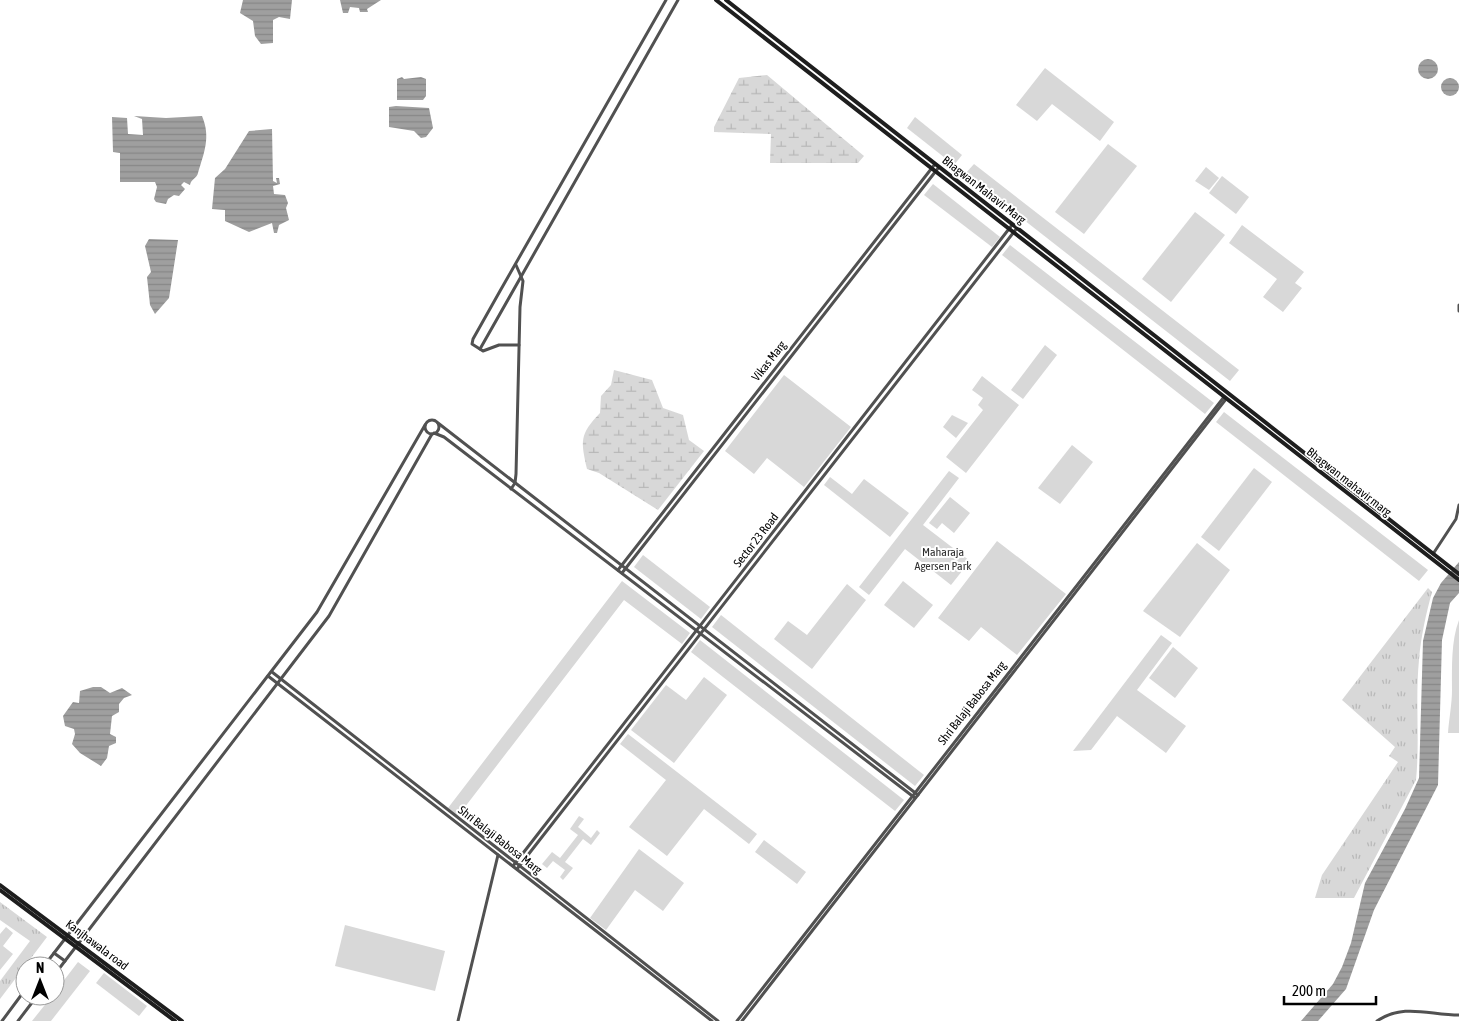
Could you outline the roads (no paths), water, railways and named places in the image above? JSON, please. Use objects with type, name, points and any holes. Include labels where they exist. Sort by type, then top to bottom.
[{"type":"main road","name":"Bhagwan Mahavir Marg","points":[[716,0],[931,169]]},
{"type":"main road","name":"Bhagwan Mahavir Marg","points":[[726,0],[1230,395]]},
{"type":"main road","name":"Bhagwan mahavir marg","points":[[931,169],[1321,473],[1446,567],[1459,574]]},
{"type":"main road","points":[[1150,340],[1153,335]]},
{"type":"main road","name":"Bhagwan mahavir marg","points":[[1230,395],[1433,554],[1459,580]]},
{"type":"main road","points":[[1321,473],[1324,468]]},
{"type":"main road","name":"Kanjhawala road","points":[[0,885],[66,937]]},
{"type":"main road","name":"Kanjhawala road","points":[[0,890],[182,1021]]},
{"type":"main road","name":"Kanjhawala road","points":[[78,945],[175,1021]]},
{"type":"street","points":[[519,345],[499,345],[484,350],[472,344],[473,339],[666,0]]},
{"type":"street","points":[[480,349],[569,189],[678,0]]},
{"type":"street","name":"Vikas Marg","points":[[620,572],[935,164]]},
{"type":"street","name":"Vikas Marg","points":[[623,567],[939,167]]},
{"type":"street","points":[[562,185],[569,189]]},
{"type":"street","name":"Sector 23 Road","points":[[516,866],[704,629],[1014,226]]},
{"type":"street","name":"Sector 23 Road","points":[[516,866],[696,630],[1011,231]]},
{"type":"street","points":[[511,489],[515,483],[520,307],[523,285],[516,264]]},
{"type":"street","points":[[1459,305],[1459,311]]},
{"type":"street","name":"Shri Balaji Babosa Marg","points":[[737,1021],[912,794],[1225,398]]},
{"type":"street","points":[[52,956],[272,672],[321,605],[427,421],[432,420],[704,629],[912,794]]},
{"type":"street","points":[[65,961],[330,616],[433,433],[438,428],[438,423]]},
{"type":"street","points":[[425,425],[425,430],[442,436],[916,797]]},
{"type":"street","points":[[442,436],[446,430]]},
{"type":"street","name":"Shri Balaji Babosa Marg","points":[[742,1021],[1179,456]]},
{"type":"street","points":[[1433,554],[1456,519],[1459,505]]},
{"type":"street","name":"Shri Balaji Babosa Marg","points":[[272,672],[499,850],[516,866],[712,1021]]},
{"type":"street","name":"Shri Balaji Babosa Marg","points":[[268,676],[498,856],[516,866],[718,1021]]},
{"type":"street","points":[[458,1021],[499,850]]},
{"type":"street","points":[[54,953],[58,956]]},
{"type":"street","points":[[2,1021],[15,1003]]},
{"type":"street","points":[[18,1021],[30,1006]]},
{"type":"street","points":[[1377,1021],[1390,1013],[1404,1010],[1459,1015]]},
{"type":"park label","name":"Maharaja Agersen Park","points":[[943,559]]}]
